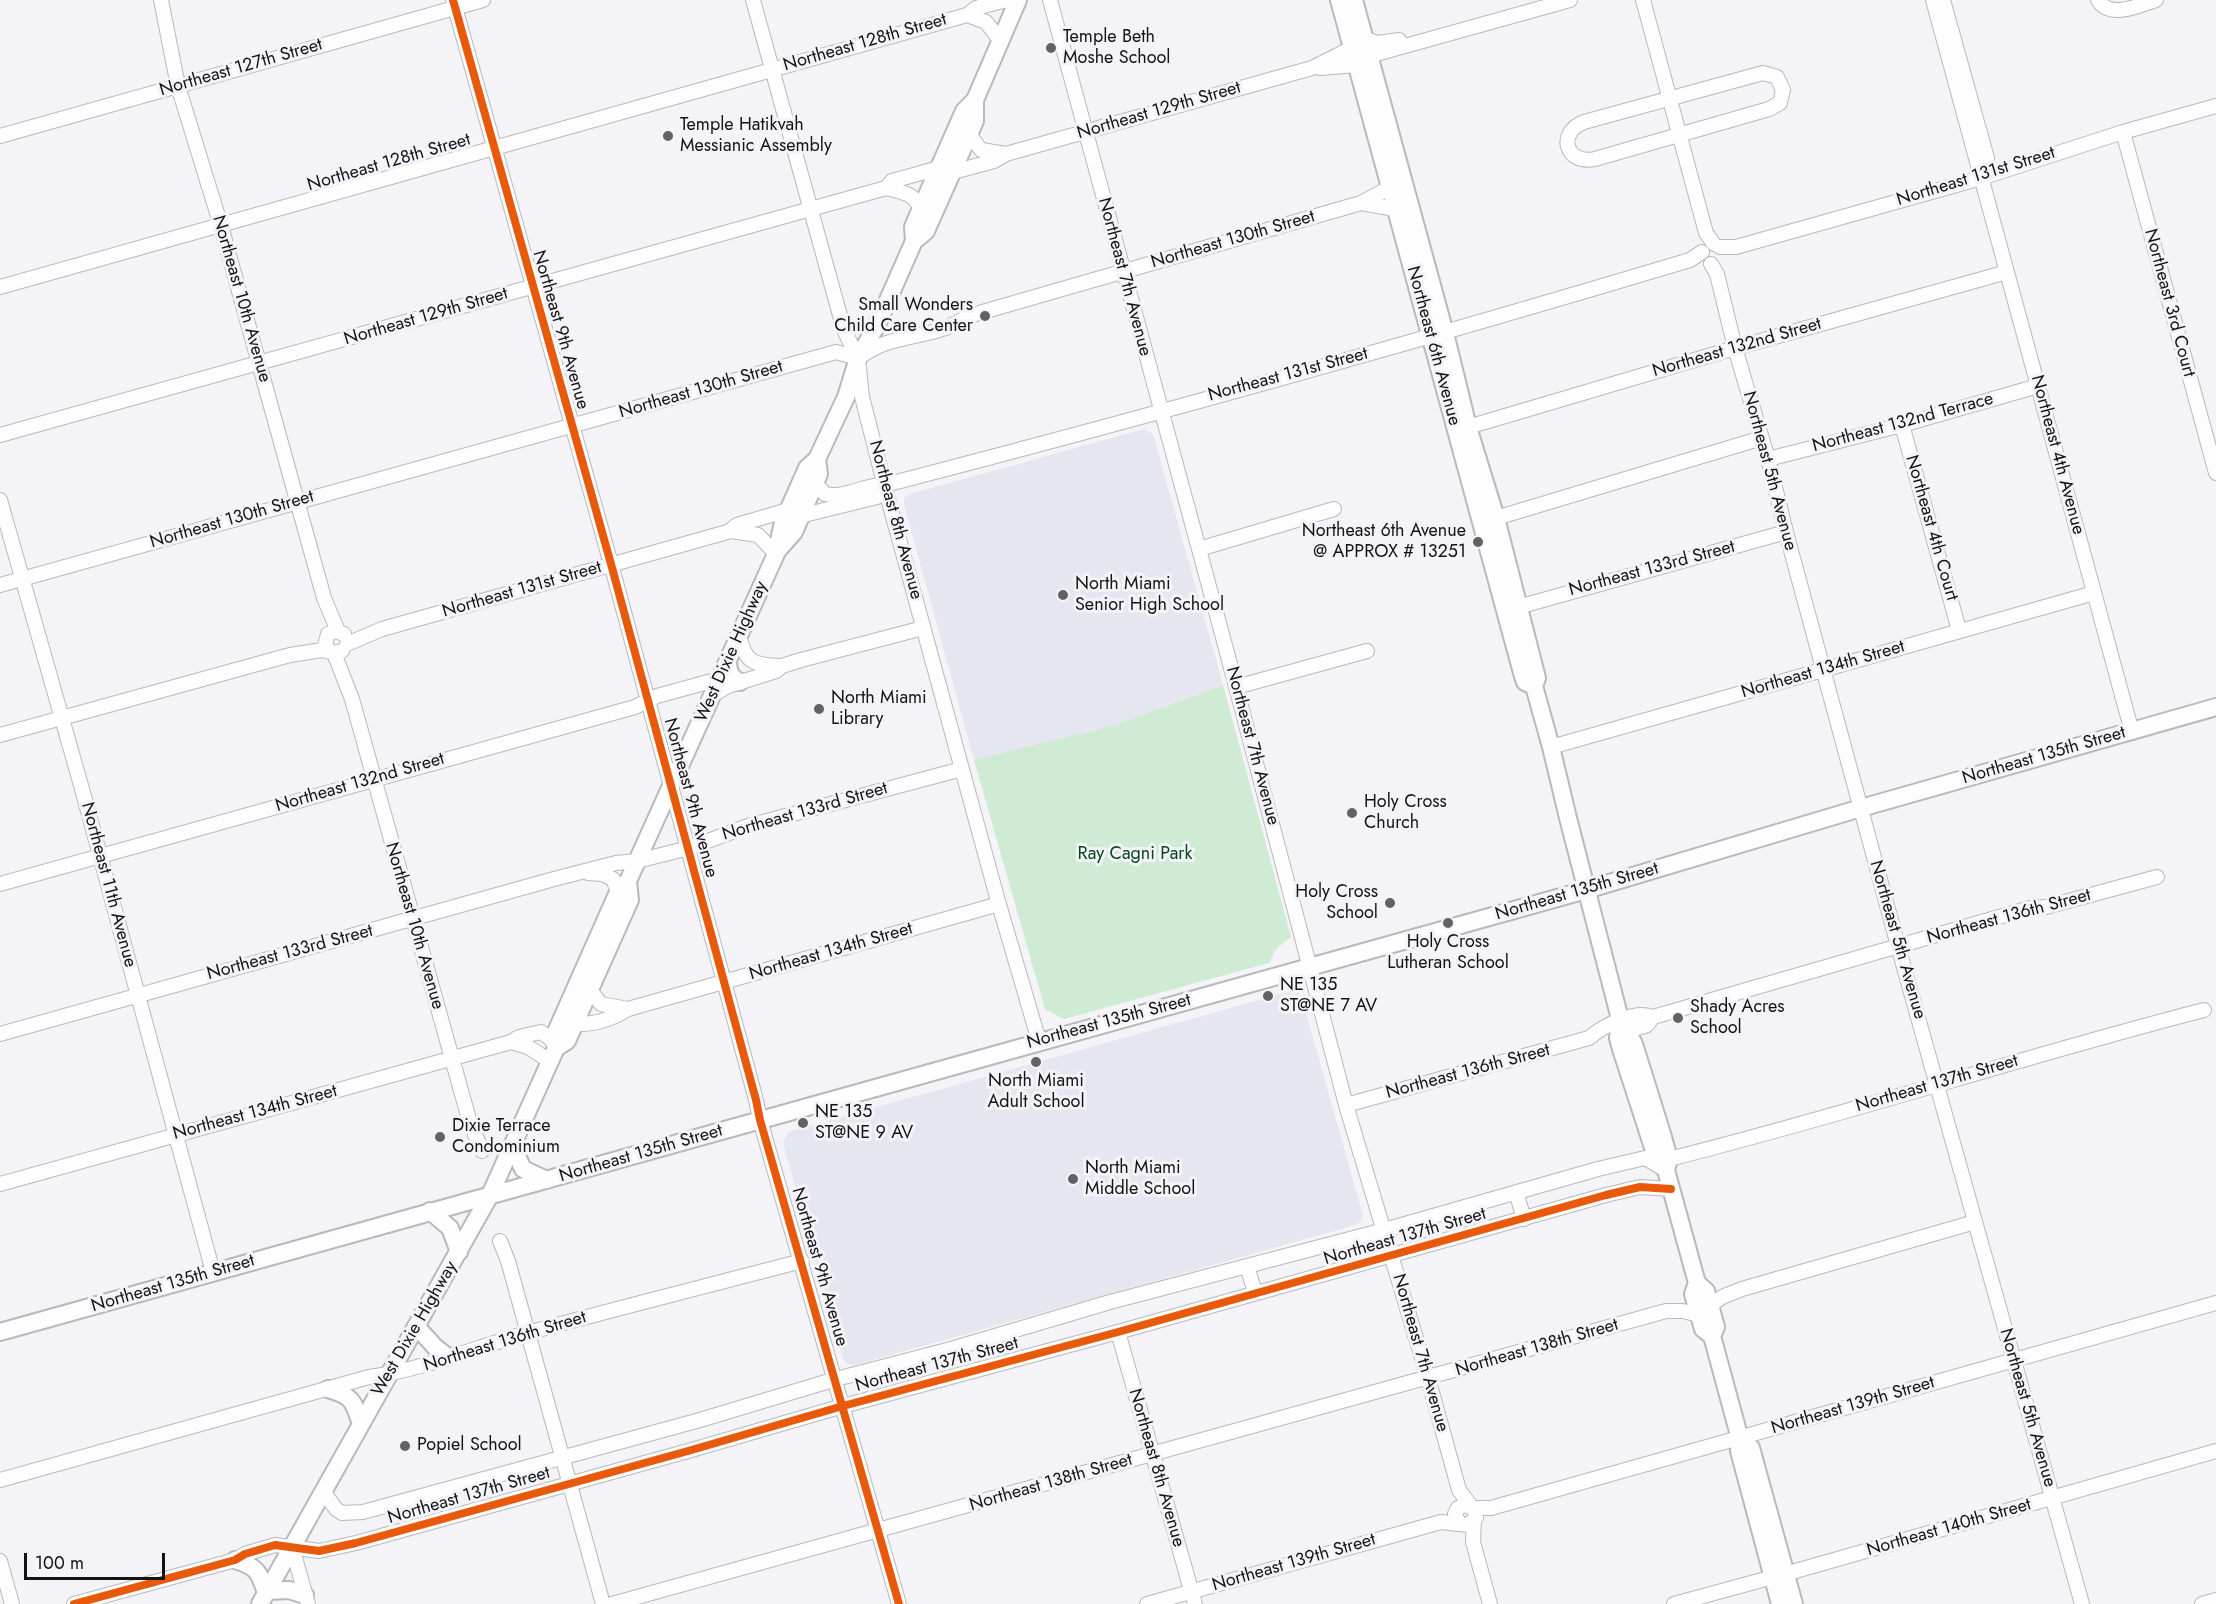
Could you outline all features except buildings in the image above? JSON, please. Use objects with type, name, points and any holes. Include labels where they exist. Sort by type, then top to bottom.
[{"type":"main road","name":"West Dixie Highway","points":[[264,1596],[490,1195],[553,1054],[555,1034],[623,886],[637,861],[776,554],[794,532],[794,513],[807,468],[818,459],[846,397],[858,358],[877,325],[914,241],[926,231],[964,111],[975,100],[1018,0]]},
{"type":"main road","name":"Northeast 6th Avenue","points":[[1339,0],[1345,23],[1358,43]]},
{"type":"main road","name":"Northeast 6th Avenue","points":[[1354,0],[1358,43],[1389,188],[1496,518],[1537,678],[1534,686],[1657,1160],[1667,1164],[1695,1289],[1706,1291],[1705,1311],[1716,1327],[1712,1336],[1740,1439],[1738,1451],[1779,1586],[1794,1604]]},
{"type":"main road","points":[[1345,23],[1361,47],[1363,61]]},
{"type":"main road","points":[[1358,43],[1363,60],[1377,88]]},
{"type":"main road","name":"Northeast 6th Avenue","points":[[1363,61],[1377,88],[1391,131],[1498,587],[1524,681],[1534,686]]},
{"type":"main road","name":"West Dixie Highway","points":[[914,241],[913,227],[921,210],[975,121],[975,100]]},
{"type":"main road","name":"West Dixie Highway","points":[[794,513],[819,474],[818,459]]},
{"type":"main road","points":[[1498,587],[1518,607]]},
{"type":"main road","points":[[728,660],[728,669],[732,677],[740,682]]},
{"type":"main road","name":"Northeast 135th Street","points":[[0,1332],[1586,890],[1861,808],[2216,707]]},
{"type":"main road","name":"West Dixie Highway","points":[[553,1054],[567,1041],[630,900],[623,886]]},
{"type":"main road","points":[[512,1145],[521,1167],[530,1174],[547,1180]]},
{"type":"main road","points":[[430,1211],[450,1228],[459,1252]]},
{"type":"main road","points":[[416,1326],[435,1347],[448,1357]]},
{"type":"main road","points":[[328,1389],[345,1394],[352,1400],[361,1424]]},
{"type":"main road","points":[[236,1560],[252,1566],[259,1572],[264,1596],[292,1590],[306,1599]]},
{"type":"main road","points":[[1779,1586],[1786,1604]]},
{"type":"street","name":"Northeast 10th Avenue","points":[[160,0],[166,19],[178,86],[221,226],[451,1058],[472,1131],[482,1151]]},
{"type":"street","name":"Northeast 127th Street","points":[[0,136],[454,4],[483,0]]},
{"type":"street","name":"Northeast 8th Avenue","points":[[753,0],[844,330],[858,358],[862,397],[885,485],[999,904],[1039,1041]]},
{"type":"street","name":"Northeast 128th Street","points":[[0,287],[967,15],[976,8],[1007,0]]},
{"type":"street","name":"Northeast 7th Avenue","points":[[1050,0],[1236,687],[1346,1105],[1428,1378],[1490,1604]]},
{"type":"street","points":[[1358,43],[1395,41],[1537,0]]},
{"type":"street","name":"Northeast 129th Street","points":[[0,435],[886,188],[892,181],[994,161],[1006,154],[1312,68],[1363,61],[1570,0]]},
{"type":"street","name":"Northeast 5th Avenue","points":[[1643,0],[1898,946],[2082,1604]]},
{"type":"street","name":"Northeast 4th Avenue","points":[[1933,0],[2132,732]]},
{"type":"street","name":"Northeast 4th Avenue","points":[[1943,0],[1987,158],[1981,178]]},
{"type":"street","points":[[2098,0],[2103,7],[2114,10],[2156,0]]},
{"type":"street","name":"Northeast 9th Avenue","points":[[454,4],[689,848],[760,1120],[899,1604]]},
{"type":"street","name":"Northeast 128th Street","points":[[967,15],[987,22],[1000,40]]},
{"type":"street","name":"Northeast 129th Street","points":[[1312,68],[1358,43]]},
{"type":"street","points":[[1762,73],[1777,77],[1782,86],[1782,100],[1776,106],[1680,136],[1588,160],[1575,157],[1568,146],[1569,133],[1576,125],[1670,99],[1762,73]]},
{"type":"street","name":"Northeast 131st Street","points":[[815,483],[825,494],[831,496],[874,485],[885,485],[1160,411],[1438,335],[1981,178],[2123,132],[2216,106]]},
{"type":"street","name":"Northeast 3rd Court","points":[[2123,132],[2216,472]]},
{"type":"street","points":[[969,134],[981,150],[1006,154]]},
{"type":"street","points":[[886,188],[909,193],[917,201],[921,210]]},
{"type":"street","name":"Northeast 130th Street","points":[[0,585],[836,352],[858,358],[886,341],[912,337],[946,327],[972,315],[1361,203],[1389,188]]},
{"type":"street","name":"Northeast 130th Street","points":[[1361,203],[1395,209]]},
{"type":"street","name":"Northeast 132nd Street","points":[[1468,427],[1735,348],[2007,272]]},
{"type":"street","name":"Northeast 132nd Terrace","points":[[1768,459],[1902,426],[2038,386]]},
{"type":"street","name":"Northeast 4th Court","points":[[1902,426],[1959,630]]},
{"type":"street","points":[[1496,518],[1762,438]]},
{"type":"street","name":"Northeast 131st Street","points":[[731,531],[737,525],[876,497],[885,485]]},
{"type":"street","name":"Northeast 11th Avenue","points":[[0,500],[213,1272]]},
{"type":"street","points":[[1199,549],[1334,509]]},
{"type":"street","name":"Northeast 131st Street","points":[[0,735],[731,531],[758,535],[776,554]]},
{"type":"street","name":"Northeast 133rd Street","points":[[1518,607],[1786,532]]},
{"type":"street","name":"Northeast 134th Street","points":[[1551,747],[2094,593]]},
{"type":"street","name":"Northeast 132nd Street","points":[[739,635],[744,652],[752,661],[764,666],[782,666],[923,628]]},
{"type":"street","points":[[1236,687],[1367,651]]},
{"type":"street","name":"Northeast 132nd Street","points":[[0,885],[635,707],[648,700],[740,682],[776,671],[782,666]]},
{"type":"street","name":"Northeast 133rd Street","points":[[0,1034],[580,872],[689,848],[748,826],[962,769]]},
{"type":"street","name":"Northeast 133rd Street","points":[[580,872],[602,874],[623,886]]},
{"type":"street","name":"Northeast 136th Street","points":[[1346,1105],[1590,1038],[1598,1030],[1622,1029],[1648,1015],[1653,1017],[2030,908],[2046,908],[2157,877]]},
{"type":"street","name":"Northeast 134th Street","points":[[575,1024],[592,1023],[628,1009],[999,904]]},
{"type":"street","name":"Northeast 134th Street","points":[[590,990],[601,1004],[628,1009]]},
{"type":"street","name":"Northeast 137th Street","points":[[323,1491],[339,1512],[351,1514],[700,1420],[1110,1302],[1384,1230],[1598,1168],[1645,1158],[1667,1164],[1938,1083],[2204,1010]]},
{"type":"street","name":"Northeast 134th Street","points":[[0,1184],[511,1042],[519,1037],[541,1032],[551,1039],[553,1054]]},
{"type":"street","points":[[511,1042],[553,1054]]},
{"type":"street","name":"Northeast 137th Street","points":[[74,1604],[236,1560],[245,1554],[275,1545],[320,1551],[348,1545],[958,1374],[1392,1257],[1640,1187],[1671,1189]]},
{"type":"street","points":[[1516,1192],[1524,1219]]},
{"type":"street","points":[[1705,1311],[1722,1297],[1742,1289],[1975,1222]]},
{"type":"street","points":[[500,1241],[508,1261],[603,1604]]},
{"type":"street","name":"Northeast 136th Street","points":[[0,1480],[369,1377],[439,1362],[448,1357],[528,1333],[802,1262]]},
{"type":"street","points":[[1247,1266],[1256,1293]]},
{"type":"street","points":[[1666,1311],[1686,1301],[1695,1289],[1742,1289]]},
{"type":"street","name":"Northeast 139th Street","points":[[1147,1604],[1193,1598],[1441,1522],[2216,1303]]},
{"type":"street","name":"Northeast 138th Street","points":[[612,1604],[1666,1311],[1705,1311]]},
{"type":"street","name":"Northeast 8th Avenue","points":[[1118,1332],[1193,1598]]},
{"type":"street","points":[[951,1349],[958,1374]]},
{"type":"street","name":"Northeast 140th Street","points":[[1674,1604],[1779,1586],[2053,1499],[2216,1451]]},
{"type":"street","points":[[292,1546],[306,1599]]},
{"type":"street","points":[[1,1565],[12,1604]]},
{"type":"street","points":[[2202,1604],[2216,1600]]},
{"type":"shaded area","name":"North Miami Senior High School","points":[[1144,429],[1153,434],[1223,685],[1115,725],[974,760],[904,505],[904,498],[910,494]]},
{"type":"shaded area","name":"North Miami Middle School","points":[[1291,991],[1298,992],[1302,998],[1363,1216],[1361,1221],[1356,1225],[855,1365],[843,1360],[783,1143],[788,1132]]},
{"type":"green space","name":"Ray Cagni Park","points":[[1223,685],[1291,937],[1276,949],[1269,963],[1064,1019],[1045,1009],[974,760],[1115,725]]},
{"type":"cycle path","points":[[453,0],[611,564],[760,1120],[899,1604]]},
{"type":"cycle path","points":[[74,1604],[235,1560],[245,1554],[275,1545],[319,1551],[356,1543],[1606,1195],[1640,1187],[1671,1189]]},
{"type":"place","name":"Temple Beth Moshe School","points":[[1051,48]]},
{"type":"place","name":"Temple Hatikvah Messianic Assembly","points":[[668,136]]},
{"type":"place","name":"Small Wonders Child Care Center","points":[[985,316]]},
{"type":"place","name":"Northeast 6th Avenue @ APPROX # 13251","points":[[1478,542]]},
{"type":"place","name":"North Miami Senior High School","points":[[1063,595]]},
{"type":"place","name":"North Miami Library","points":[[819,709]]},
{"type":"place","name":"Holy Cross Church","points":[[1352,813]]},
{"type":"place","name":"Holy Cross School","points":[[1390,903]]},
{"type":"place","name":"Holy Cross Lutheran School","points":[[1448,923]]},
{"type":"place","name":"NE 135 ST@NE 7 AV","points":[[1268,996]]},
{"type":"place","name":"Shady Acres School","points":[[1678,1018]]},
{"type":"place","name":"North Miami Adult School","points":[[1036,1062]]},
{"type":"place","name":"NE 135 ST@NE 9 AV","points":[[803,1123]]},
{"type":"place","name":"Dixie Terrace Condominium","points":[[440,1137]]},
{"type":"place","name":"North Miami Middle School","points":[[1073,1179]]},
{"type":"place","name":"Popiel School","points":[[405,1446]]}]
